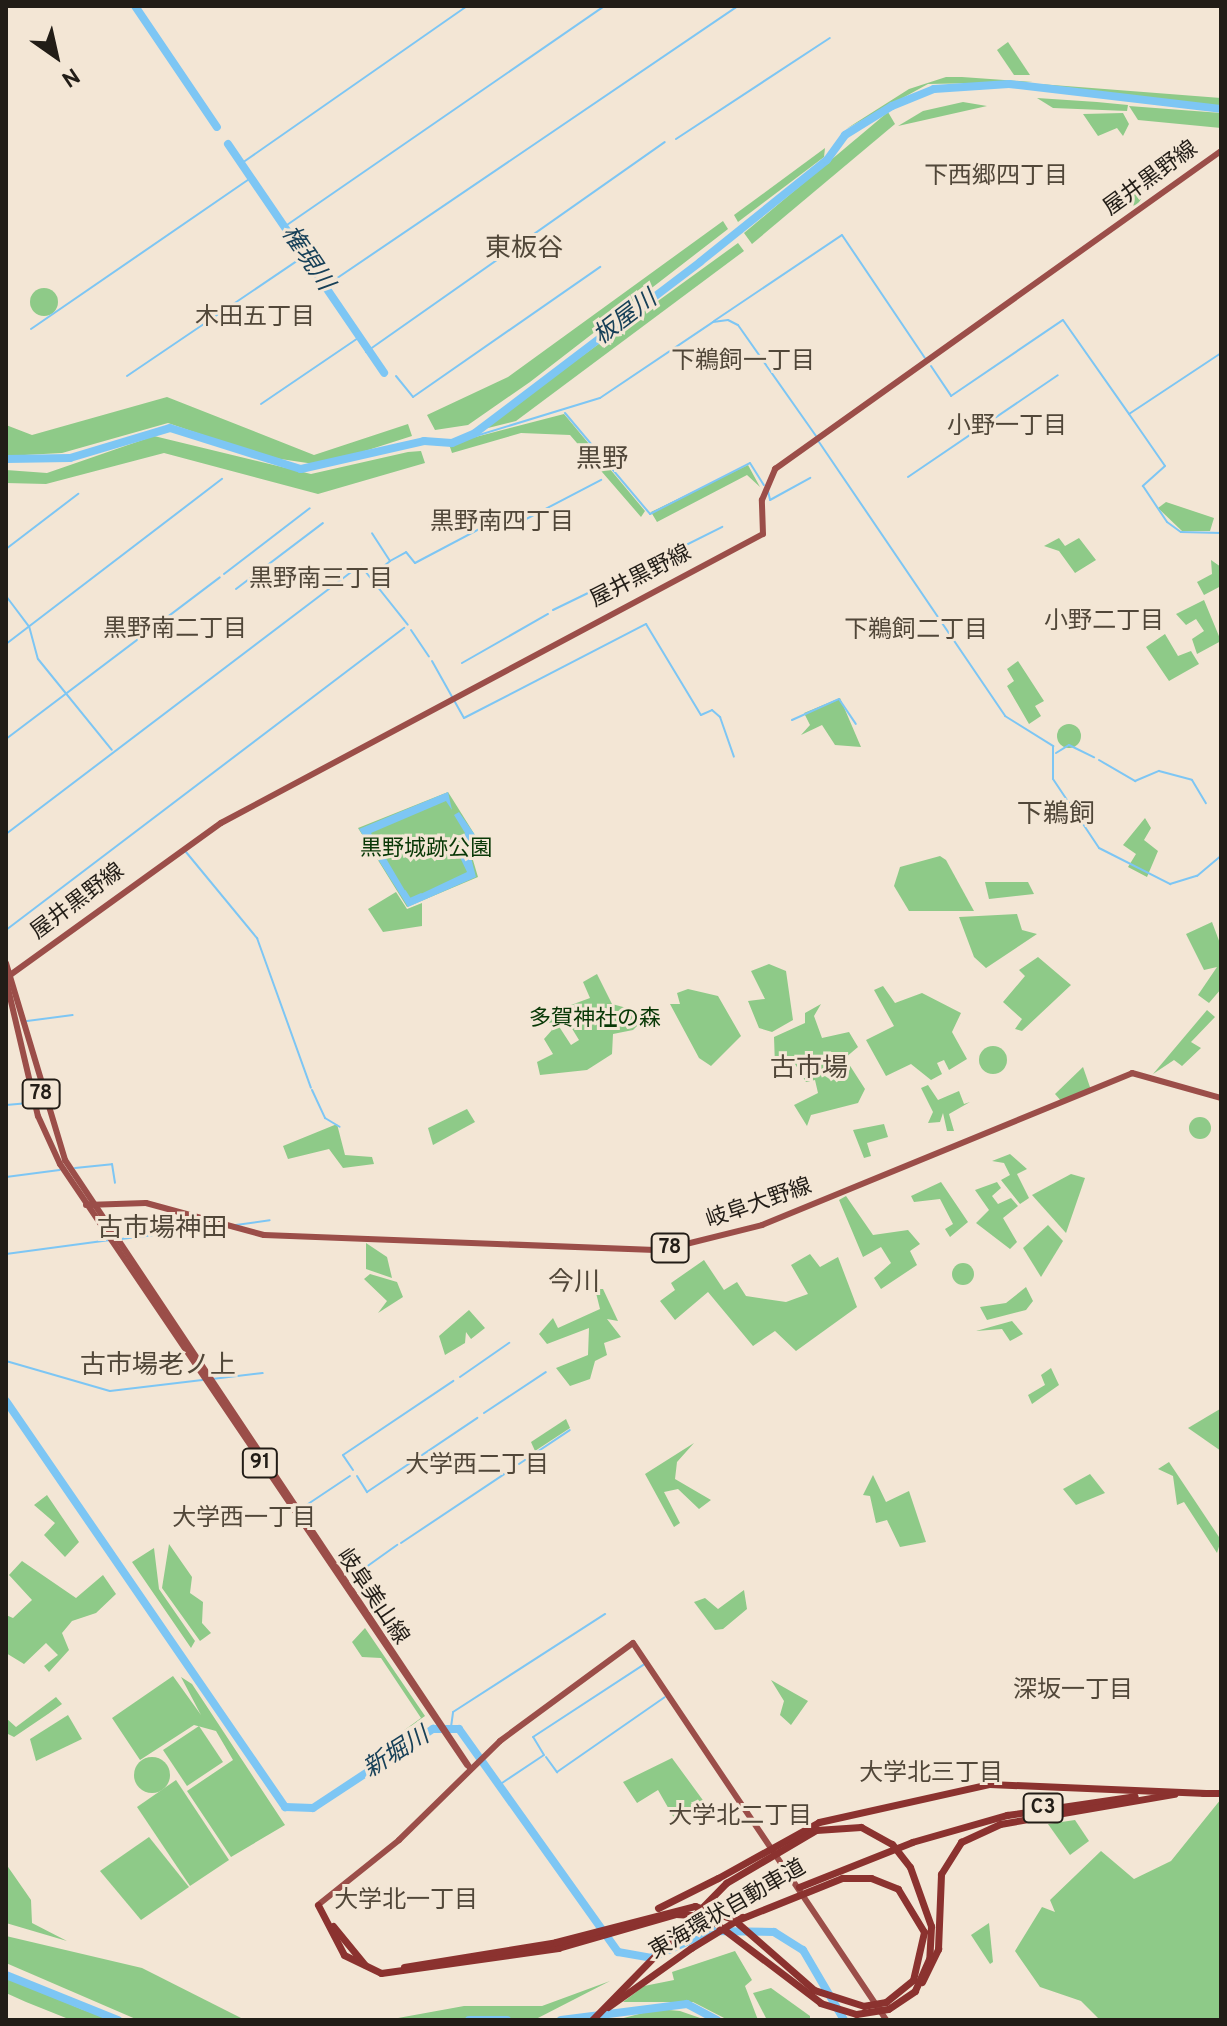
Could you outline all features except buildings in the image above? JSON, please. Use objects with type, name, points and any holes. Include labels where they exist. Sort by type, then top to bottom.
[{"type":"highway","points":[[612,1929],[718,1878],[819,1822],[989,1784],[1206,1793]]},
{"type":"highway","name":"東海環状自動車道","points":[[592,2020],[736,1919],[840,1869],[960,1827],[1070,1803],[1221,1793]]},
{"type":"highway","points":[[637,1917],[695,1906],[736,1919],[759,1947],[821,2003],[876,2013],[922,1982],[938,1949],[941,1874],[961,1842],[1000,1824],[1177,1794]]},
{"type":"highway","points":[[592,2020],[709,1895],[801,1836],[831,1826],[875,1832],[910,1867],[931,1926],[922,1982]]},
{"type":"highway","points":[[318,1905],[344,1955],[381,1973],[589,1936],[676,1914],[719,1920],[814,1990],[864,2006],[886,2002],[913,1980],[924,1932],[898,1889],[842,1878],[736,1919]]},
{"type":"main road","name":"屋井黒野線","points":[[8,978],[221,823],[763,534],[766,481],[817,439],[1221,151]]},
{"type":"main road","points":[[6,963],[8,978]]},
{"type":"main road","name":"78","points":[[8,978],[44,1132],[90,1205]]},
{"type":"main road","name":"岐阜大野線","points":[[90,1205],[155,1205],[264,1235],[662,1250],[762,1225],[1132,1073],[1221,1098]]},
{"type":"main road","name":"岐阜美山線","points":[[90,1205],[470,1768]]},
{"type":"main road","points":[[318,1905],[399,1840],[487,1752],[633,1643],[886,2020]]},
{"type":"green space","points":[[1008,42],[1030,75],[1014,75],[997,50]]},
{"type":"green space","points":[[946,77],[1033,82],[928,84],[846,129],[909,89]]},
{"type":"green space","points":[[1040,84],[1221,98],[1221,109],[1058,91]]},
{"type":"green space","points":[[1037,98],[1128,105],[1127,111],[1053,108]]},
{"type":"green space","points":[[963,102],[987,106],[898,126],[923,111]]},
{"type":"green space","points":[[1129,106],[1221,113],[1221,128],[1138,120]]},
{"type":"green space","points":[[888,112],[895,124],[752,244],[744,233]]},
{"type":"green space","points":[[1123,113],[1129,124],[1123,136],[1117,128],[1098,136],[1083,114]]},
{"type":"green space","points":[[825,148],[824,157],[738,222],[734,215]]},
{"type":"green space","points":[[1130,182],[1138,186],[1142,194],[1138,202],[1130,206],[1122,202],[1118,194],[1122,186]]},
{"type":"green space","points":[[723,221],[728,229],[530,382],[468,425],[435,430],[427,415],[508,377]]},
{"type":"green space","points":[[738,243],[744,251],[516,421],[480,430]]},
{"type":"green space","points":[[44,288],[54,292],[58,302],[54,312],[44,316],[34,312],[30,302],[34,292]]},
{"type":"green space","points":[[167,397],[314,455],[408,424],[412,436],[321,465],[267,457],[168,423],[62,453],[6,456],[6,425],[32,435]]},
{"type":"green space","points":[[564,414],[645,511],[641,517],[570,435],[521,433],[452,453],[449,444]]},
{"type":"green space","points":[[154,436],[311,474],[408,452],[421,451],[425,463],[318,494],[164,453],[46,484],[6,483],[6,470],[47,473]]},
{"type":"green space","points":[[748,465],[760,487],[747,475],[657,522],[651,512]]},
{"type":"green space","points":[[1166,502],[1214,518],[1210,531],[1182,531],[1158,508]]},
{"type":"green space","points":[[1059,538],[1065,546],[1079,538],[1096,560],[1075,573],[1059,551],[1044,546]]},
{"type":"green space","points":[[1211,560],[1221,567],[1221,586],[1204,595],[1197,582],[1212,574]]},
{"type":"green space","points":[[1204,600],[1221,641],[1197,654],[1192,639],[1204,631],[1196,619],[1186,625],[1176,614]]},
{"type":"green space","points":[[1165,634],[1178,656],[1191,651],[1199,664],[1169,681],[1146,647]]},
{"type":"green space","points":[[1018,661],[1044,701],[1035,706],[1041,716],[1029,724],[1007,686],[1014,681],[1007,669]]},
{"type":"green space","points":[[840,698],[861,747],[835,745],[822,725],[801,735],[810,725],[804,713]]},
{"type":"green space","points":[[1069,724],[1077,728],[1081,736],[1077,744],[1069,748],[1061,744],[1057,736],[1061,728]]},
{"type":"green space","name":"黒野城跡公園","points":[[448,792],[475,835],[470,850],[478,877],[407,907],[358,828]]},
{"type":"green space","points":[[1145,818],[1151,828],[1144,840],[1158,851],[1147,877],[1128,867],[1136,854],[1123,845]]},
{"type":"green space","points":[[940,856],[946,860],[974,911],[909,911],[894,886],[900,867]]},
{"type":"green space","points":[[985,882],[1028,882],[1034,894],[989,899]]},
{"type":"green space","points":[[396,892],[407,909],[422,903],[422,926],[383,932],[368,909]]},
{"type":"green space","points":[[1017,914],[1022,930],[1037,934],[986,968],[974,957],[959,917]]},
{"type":"green space","points":[[1212,922],[1221,946],[1221,989],[1209,1003],[1198,995],[1217,967],[1204,970],[1186,934]]},
{"type":"green space","points":[[1038,957],[1071,985],[1022,1031],[1015,1029],[1022,1019],[1003,1002],[1025,976],[1019,970]]},
{"type":"green space","points":[[769,964],[786,971],[793,1020],[772,1032],[759,1028],[748,1001],[765,999],[751,971]]},
{"type":"green space","name":"多賀神社の森","points":[[597,974],[612,1004],[649,1014],[633,1030],[613,1034],[612,1054],[587,1070],[540,1075],[537,1062],[553,1054],[544,1039],[552,1030],[546,1016],[549,1011],[571,1045],[579,1040],[560,1009],[590,998],[583,982]]},
{"type":"green space","points":[[883,986],[895,1003],[922,993],[961,1013],[952,1032],[967,1059],[949,1070],[944,1060],[937,1063],[942,1074],[931,1080],[911,1064],[886,1076],[866,1040],[894,1026],[874,990]]},
{"type":"green space","points":[[688,989],[718,996],[741,1036],[711,1066],[699,1058],[670,1004],[680,1004],[677,993]]},
{"type":"green space","points":[[821,1004],[814,1016],[822,1038],[849,1032],[858,1047],[845,1058],[865,1089],[858,1103],[811,1115],[807,1126],[794,1105],[818,1093],[815,1080],[806,1082],[792,1059],[775,1066],[774,1037],[805,1023],[805,1013]]},
{"type":"green space","points":[[1207,1010],[1215,1017],[1191,1042],[1201,1048],[1182,1066],[1174,1060],[1153,1074]]},
{"type":"green space","points":[[993,1046],[1003,1050],[1007,1060],[1003,1070],[993,1074],[983,1070],[979,1060],[983,1050]]},
{"type":"green space","points":[[1083,1067],[1091,1090],[1062,1102],[1055,1094]]},
{"type":"green space","points":[[928,1085],[938,1100],[959,1091],[964,1104],[970,1102],[949,1114],[954,1131],[947,1131],[943,1113],[940,1122],[928,1123],[933,1112],[921,1088]]},
{"type":"green space","points":[[467,1109],[475,1122],[433,1145],[428,1128]]},
{"type":"green space","points":[[1196,1117],[1204,1117],[1211,1128],[1204,1139],[1196,1139],[1189,1132],[1189,1124]]},
{"type":"green space","points":[[337,1124],[345,1155],[372,1157],[374,1164],[343,1168],[329,1149],[288,1159],[283,1146]]},
{"type":"green space","points":[[884,1124],[888,1137],[867,1143],[871,1156],[864,1158],[853,1130]]},
{"type":"green space","points":[[1010,1154],[1027,1169],[1017,1174],[1029,1198],[1020,1204],[1001,1180],[1010,1175],[1004,1163],[992,1161]]},
{"type":"green space","points":[[1071,1174],[1085,1178],[1066,1233],[1032,1195]]},
{"type":"green space","points":[[941,1182],[968,1222],[950,1237],[945,1229],[953,1224],[940,1199],[914,1202],[911,1196]]},
{"type":"green space","points":[[997,1182],[1001,1188],[992,1196],[998,1204],[1011,1198],[1018,1206],[1003,1218],[1017,1242],[1010,1249],[976,1223],[989,1210],[975,1190]]},
{"type":"green space","points":[[846,1196],[873,1235],[908,1230],[920,1244],[910,1251],[917,1265],[881,1289],[874,1278],[891,1263],[881,1247],[863,1257],[839,1200]]},
{"type":"green space","points":[[1048,1225],[1063,1241],[1041,1277],[1023,1248]]},
{"type":"green space","points":[[366,1243],[387,1257],[392,1278],[366,1269]]},
{"type":"green space","points":[[810,1254],[820,1267],[838,1257],[857,1307],[796,1351],[775,1331],[753,1346],[708,1292],[675,1320],[660,1301],[675,1290],[671,1283],[704,1260],[724,1290],[737,1282],[746,1296],[786,1302],[808,1294],[791,1265]]},
{"type":"green space","points":[[959,1263],[967,1263],[974,1274],[967,1285],[959,1285],[952,1278],[952,1270]]},
{"type":"green space","points":[[370,1274],[397,1282],[403,1297],[378,1313],[387,1301],[364,1279]]},
{"type":"green space","points":[[1026,1287],[1033,1301],[1026,1310],[987,1320],[980,1307],[1006,1303]]},
{"type":"green space","points":[[595,1289],[603,1289],[618,1321],[607,1319],[621,1337],[604,1343],[607,1355],[595,1361],[590,1379],[570,1386],[556,1368],[588,1355],[589,1328],[547,1344],[539,1334],[553,1318],[558,1328],[600,1309]]},
{"type":"green space","points":[[469,1310],[485,1328],[471,1339],[466,1332],[465,1343],[445,1355],[439,1336]]},
{"type":"green space","points":[[1012,1321],[1023,1334],[1010,1341],[1002,1329],[976,1331]]},
{"type":"green space","points":[[1051,1368],[1059,1385],[1032,1404],[1028,1395],[1045,1385],[1041,1375]]},
{"type":"green space","points":[[1221,1410],[1221,1451],[1188,1428]]},
{"type":"green space","points":[[566,1419],[570,1428],[535,1451],[531,1442]]},
{"type":"green space","points":[[694,1443],[677,1462],[675,1479],[711,1500],[699,1509],[678,1489],[664,1492],[680,1523],[674,1527],[645,1474]]},
{"type":"green space","points":[[1169,1462],[1221,1540],[1217,1553],[1184,1502],[1177,1505],[1173,1476],[1158,1469]]},
{"type":"green space","points":[[1090,1474],[1105,1493],[1076,1505],[1063,1489]]},
{"type":"green space","points":[[873,1475],[886,1502],[909,1491],[926,1542],[900,1547],[887,1520],[876,1523],[870,1496],[863,1495]]},
{"type":"green space","points":[[47,1495],[79,1542],[65,1557],[44,1535],[55,1523],[34,1505]]},
{"type":"green space","points":[[169,1544],[192,1577],[190,1593],[203,1602],[202,1623],[211,1633],[200,1641],[162,1588]]},
{"type":"green space","points":[[154,1548],[159,1589],[195,1641],[191,1648],[132,1562]]},
{"type":"green space","points":[[22,1561],[76,1598],[103,1575],[116,1594],[96,1613],[72,1621],[62,1633],[69,1650],[49,1672],[44,1666],[58,1655],[46,1643],[24,1664],[6,1653],[6,1615],[13,1618],[32,1600],[9,1575]]},
{"type":"green space","points":[[744,1590],[747,1609],[723,1629],[715,1630],[694,1602],[705,1598],[718,1609]]},
{"type":"green space","points":[[365,1628],[425,1716],[359,1763],[421,1718],[381,1658],[362,1657],[352,1642]]},
{"type":"green space","points":[[173,1676],[201,1715],[181,1677],[192,1684],[285,1825],[231,1857],[187,1791],[233,1760],[216,1731],[194,1725],[140,1760],[112,1718]]},
{"type":"green space","points":[[771,1680],[808,1701],[791,1725],[780,1715],[784,1701]]},
{"type":"green space","points":[[56,1697],[62,1704],[14,1737],[6,1733],[6,1718],[16,1727]]},
{"type":"green space","points":[[68,1715],[82,1739],[36,1761],[30,1739]]},
{"type":"green space","points":[[199,1726],[223,1762],[187,1786],[163,1750]]},
{"type":"green space","points":[[152,1757],[165,1762],[170,1775],[165,1788],[152,1793],[139,1788],[134,1775],[139,1762]]},
{"type":"green space","points":[[672,1758],[705,1803],[674,1818],[658,1790],[637,1803],[623,1782]]},
{"type":"green space","points":[[176,1780],[229,1860],[190,1886],[137,1807]]},
{"type":"green space","points":[[1221,1799],[1221,2020],[1100,2020],[1081,2001],[1040,1987],[1015,1951],[1042,1907],[1055,1912],[1050,1900],[1101,1851],[1134,1879],[1171,1861]]},
{"type":"green space","points":[[1075,1820],[1089,1841],[1070,1855],[1048,1824]]},
{"type":"green space","points":[[149,1837],[189,1887],[141,1920],[100,1871]]},
{"type":"green space","points":[[6,1864],[31,1900],[32,1923],[67,1941],[6,1923]]},
{"type":"green space","points":[[989,1923],[993,1962],[990,1964],[971,1935]]},
{"type":"green space","points":[[6,1936],[142,1968],[245,2020],[138,2020],[6,1963]]},
{"type":"green space","points":[[735,1951],[752,1980],[745,1986],[758,2020],[728,2020],[693,2002],[623,2002],[644,1986],[674,1980],[672,1972]]},
{"type":"green space","points":[[6,1977],[111,2020],[71,2020],[26,2002],[6,1993]]},
{"type":"green space","points":[[610,1981],[536,2019],[387,2020],[464,2006],[542,2006]]},
{"type":"green space","points":[[771,1988],[810,2016],[810,2020],[767,2020],[753,1993]]},
{"type":"green space","points":[[658,2009],[680,2011],[706,2020],[616,2020]]},
{"type":"water","points":[[448,792],[452,810],[446,801],[371,833],[410,899],[467,872],[458,853],[465,833],[454,815],[459,812],[475,835],[469,850],[476,877],[408,907],[359,829]]},
{"type":"waterway","name":"権現川","points":[[135,6],[217,127]]},
{"type":"waterway","points":[[242,163],[467,6]]},
{"type":"waterway","points":[[284,227],[604,6]]},
{"type":"waterway","points":[[324,287],[738,6]]},
{"type":"waterway","points":[[676,139],[830,38]]},
{"type":"waterway","name":"板屋川","points":[[6,459],[70,458],[170,428],[301,469],[424,441],[452,443],[475,433],[700,262],[827,160],[845,135],[892,106],[934,89],[1009,84],[1221,109]]},
{"type":"waterway","points":[[366,352],[665,142]]},
{"type":"waterway","name":"権現川","points":[[228,144],[384,373]]},
{"type":"waterway","points":[[31,329],[251,178]]},
{"type":"waterway","points":[[714,321],[842,235],[925,358]]},
{"type":"waterway","points":[[127,376],[303,257]]},
{"type":"waterway","points":[[396,376],[413,397],[600,267]]},
{"type":"waterway","points":[[466,439],[600,398],[713,322],[728,320],[738,325],[816,436]]},
{"type":"waterway","points":[[931,366],[951,396],[1063,320],[1129,414],[1221,353]]},
{"type":"waterway","points":[[261,404],[358,338]]},
{"type":"waterway","points":[[908,477],[1058,375]]},
{"type":"waterway","points":[[565,413],[650,514],[750,463],[764,485]]},
{"type":"waterway","points":[[1129,414],[1165,466],[1143,486],[1167,522],[1181,532],[1221,533]]},
{"type":"waterway","points":[[819,442],[1005,716],[1053,746],[1053,779],[1099,848],[1170,884],[1197,876],[1221,856]]},
{"type":"waterway","points":[[768,491],[770,500],[810,478]]},
{"type":"waterway","points":[[6,644],[222,479]]},
{"type":"waterway","points":[[509,528],[601,480]]},
{"type":"waterway","points":[[6,549],[78,494]]},
{"type":"waterway","points":[[224,574],[310,508]]},
{"type":"waterway","points":[[390,561],[406,552],[415,563],[498,519]]},
{"type":"waterway","points":[[236,589],[323,523]]},
{"type":"waterway","points":[[666,555],[722,527]]},
{"type":"waterway","points":[[371,576],[390,561],[372,533]]},
{"type":"waterway","points":[[553,610],[660,558]]},
{"type":"waterway","points":[[6,834],[355,569],[361,566],[408,625]]},
{"type":"waterway","points":[[6,739],[220,577]]},
{"type":"waterway","points":[[6,596],[29,626],[38,659],[112,750]]},
{"type":"waterway","points":[[462,663],[548,614]]},
{"type":"waterway","points":[[432,661],[464,718],[646,624],[701,715],[712,710],[720,717],[734,757]]},
{"type":"waterway","points":[[6,930],[404,628]]},
{"type":"waterway","points":[[411,630],[429,657]]},
{"type":"waterway","points":[[792,720],[839,699],[856,724]]},
{"type":"waterway","points":[[1056,753],[1069,745],[1094,757]]},
{"type":"waterway","points":[[1099,760],[1135,781],[1159,771],[1192,780],[1206,803]]},
{"type":"waterway","points":[[186,852],[257,938],[311,1088]]},
{"type":"waterway","points":[[405,891],[410,899],[421,894]]},
{"type":"waterway","points":[[27,1021],[73,1015]]},
{"type":"waterway","points":[[312,1090],[325,1118],[340,1127]]},
{"type":"waterway","points":[[6,1105],[29,1103]]},
{"type":"waterway","points":[[75,1168],[112,1164],[115,1183]]},
{"type":"waterway","points":[[6,1177],[60,1170]]},
{"type":"waterway","points":[[236,1225],[270,1220]]},
{"type":"waterway","points":[[121,1239],[221,1227]]},
{"type":"waterway","points":[[6,1254],[110,1240]]},
{"type":"waterway","points":[[460,1377],[509,1343]]},
{"type":"waterway","points":[[6,1361],[110,1391],[202,1380]]},
{"type":"waterway","points":[[484,1413],[546,1372]]},
{"type":"waterway","points":[[212,1379],[263,1373]]},
{"type":"waterway","points":[[353,1470],[343,1455],[453,1381]]},
{"type":"waterway","name":"新堀川","points":[[6,1401],[285,1807],[313,1808],[433,1729],[459,1729],[618,1952],[651,1958],[711,1931],[774,1932],[803,1950],[844,2020]]},
{"type":"waterway","points":[[357,1476],[367,1492],[477,1418]]},
{"type":"waterway","points":[[519,1464],[570,1430]]},
{"type":"waterway","points":[[401,1543],[512,1469]]},
{"type":"waterway","points":[[305,1506],[350,1476]]},
{"type":"waterway","points":[[355,1575],[397,1545]]},
{"type":"waterway","points":[[451,1727],[453,1712],[605,1614]]},
{"type":"waterway","points":[[502,1783],[544,1755],[533,1737],[646,1663]]},
{"type":"waterway","points":[[546,1757],[557,1772],[665,1697]]},
{"type":"waterway","points":[[6,1975],[118,2020]]},
{"type":"waterway","points":[[561,2020],[687,2004],[717,2020]]},
{"type":"waterway","points":[[469,2020],[507,2020]]},
{"type":"district","name":"下西郷四丁目","points":[[996,178]]},
{"type":"district","name":"東板谷","points":[[524,250]]},
{"type":"district","name":"木田五丁目","points":[[255,319]]},
{"type":"district","name":"下鵜飼一丁目","points":[[743,363]]},
{"type":"district","name":"小野一丁目","points":[[1007,428]]},
{"type":"district","name":"黒野","points":[[602,461]]},
{"type":"district","name":"黒野南四丁目","points":[[502,524]]},
{"type":"district","name":"黒野南三丁目","points":[[321,581]]},
{"type":"district","name":"小野二丁目","points":[[1104,623]]},
{"type":"district","name":"黒野南二丁目","points":[[175,631]]},
{"type":"district","name":"下鵜飼二丁目","points":[[916,632]]},
{"type":"district","name":"下鵜飼","points":[[1056,816]]},
{"type":"district","name":"古市場","points":[[809,1070]]},
{"type":"district","name":"古市場神田","points":[[162,1230]]},
{"type":"district","name":"今川","points":[[574,1284]]},
{"type":"district","name":"古市場老ノ上","points":[[158,1367]]},
{"type":"district","name":"大学西二丁目","points":[[477,1467]]},
{"type":"district","name":"大学西一丁目","points":[[244,1520]]},
{"type":"district","name":"深坂一丁目","points":[[1073,1692]]},
{"type":"district","name":"大学北三丁目","points":[[931,1775]]},
{"type":"district","name":"大学北二丁目","points":[[740,1818]]},
{"type":"district","name":"大学北一丁目","points":[[406,1902]]}]
